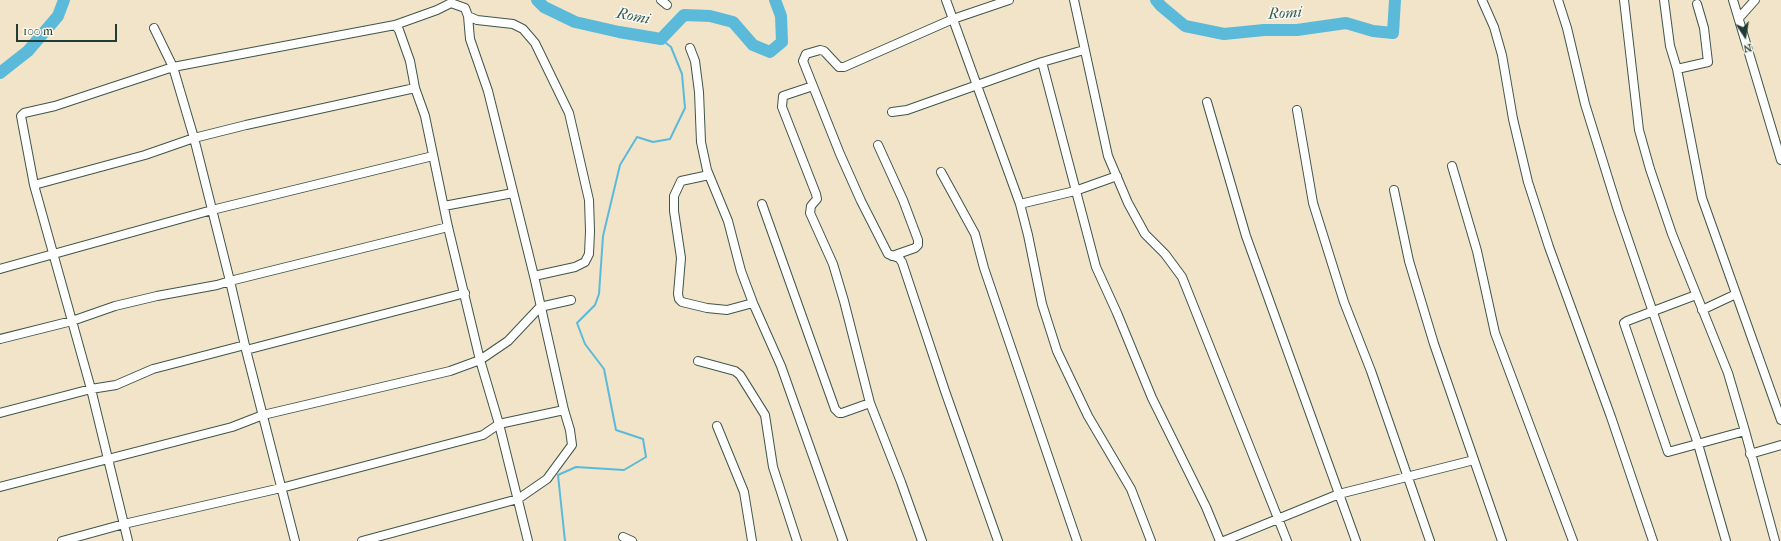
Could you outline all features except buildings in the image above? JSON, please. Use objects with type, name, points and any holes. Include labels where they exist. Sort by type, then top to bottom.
[{"type":"street","points":[[946,0],[1020,204],[1042,304],[1056,351],[1088,416],[1131,489],[1151,541]]},
{"type":"street","points":[[998,541],[945,391],[902,262],[899,258],[888,254],[861,201],[840,154],[803,61],[806,54],[820,50],[824,51],[839,67],[844,68],[953,19],[1009,0]]},
{"type":"street","points":[[1074,0],[1108,156],[1128,203],[1145,234],[1165,254],[1182,277],[1287,541]]},
{"type":"street","points":[[1482,0],[1494,27],[1502,55],[1513,119],[1528,182],[1549,247],[1611,417],[1653,541]]},
{"type":"street","points":[[1558,0],[1567,28],[1585,104],[1618,210],[1698,444],[1726,541]]},
{"type":"street","points":[[1624,0],[1640,130],[1650,169],[1672,234],[1728,373],[1746,431],[1750,454],[1775,541]]},
{"type":"street","points":[[1664,0],[1670,46],[1677,70],[1702,198],[1781,420]]},
{"type":"street","points":[[1734,0],[1781,160]]},
{"type":"street","points":[[1739,18],[1755,0]]},
{"type":"street","points":[[128,541],[91,389],[34,185],[21,118],[24,114],[55,106],[173,67],[395,25],[437,10],[451,3],[465,8],[468,16],[470,39],[488,91],[534,276],[564,410],[570,430],[572,445],[547,479],[518,499],[362,541]]},
{"type":"street","points":[[1677,70],[1708,62],[1704,28],[1697,4]]},
{"type":"street","points":[[468,16],[477,20],[513,24],[523,29],[535,43],[569,113],[588,200],[590,231],[589,254],[585,262],[575,267],[534,276]]},
{"type":"street","points":[[395,25],[399,30],[410,61],[415,88],[425,116],[448,227],[480,360],[499,424],[528,541]]},
{"type":"street","points":[[154,28],[173,67],[194,138],[230,281],[245,348],[295,541]]},
{"type":"street","points":[[690,48],[696,61],[703,156],[709,175],[728,221],[753,303],[781,366],[843,541]]},
{"type":"street","points":[[892,112],[907,110],[1042,62],[1084,50]]},
{"type":"street","points":[[1042,62],[1096,267],[1117,313],[1152,398],[1206,507],[1220,541]]},
{"type":"street","points":[[813,86],[783,96],[782,107],[816,194],[817,199],[811,206],[810,213],[837,279],[870,403],[922,541]]},
{"type":"street","points":[[34,185],[144,155],[194,138],[246,125],[415,88]]},
{"type":"street","points":[[1207,102],[1246,236],[1356,541]]},
{"type":"street","points":[[1297,110],[1313,203],[1344,302],[1371,371],[1430,541]]},
{"type":"street","points":[[878,145],[903,200],[918,240],[918,245],[915,248],[892,256]]},
{"type":"street","points":[[0,270],[54,253],[212,210],[433,156]]},
{"type":"street","points":[[1452,166],[1477,251],[1495,333],[1573,541]]},
{"type":"street","points":[[942,172],[975,234],[984,268],[1077,541]]},
{"type":"street","points":[[709,175],[681,181],[674,196],[674,211],[681,258],[678,294],[679,299],[682,302],[707,308],[727,310],[753,303]]},
{"type":"street","points":[[1020,204],[1075,191],[1117,176]]},
{"type":"street","points":[[1394,190],[1409,261],[1434,344],[1502,541]]},
{"type":"street","points":[[444,206],[513,193]]},
{"type":"street","points":[[762,204],[835,409],[839,413],[842,413],[870,403]]},
{"type":"street","points":[[0,339],[72,321],[115,306],[157,296],[217,285],[448,227]]},
{"type":"street","points":[[0,413],[91,389],[116,385],[153,369],[245,348],[465,293]]},
{"type":"street","points":[[1696,294],[1624,323],[1668,452],[1746,431]]},
{"type":"street","points":[[1702,310],[1736,294]]},
{"type":"street","points":[[0,487],[232,427],[263,415],[450,371],[480,360],[508,341],[540,307],[571,300]]},
{"type":"street","points":[[698,361],[734,371],[740,375],[765,415],[773,467],[797,541]]},
{"type":"street","points":[[62,541],[124,524],[281,488],[482,436],[499,424],[564,410]]},
{"type":"street","points":[[718,426],[744,492],[752,541]]},
{"type":"street","points":[[1750,454],[1781,446]]},
{"type":"street","points":[[1224,541],[1339,494],[1474,460]]},
{"type":"street","points":[[623,537],[632,541]]},
{"type":"waterway","name":"Romi","points":[[0,73],[28,51],[58,16],[64,0]]},
{"type":"waterway","name":"Romi","points":[[537,0],[544,7],[575,22],[619,32],[661,39],[684,15],[710,16],[733,22],[753,45],[770,52],[782,42],[781,16],[775,0]]},
{"type":"waterway","name":"Romi","points":[[1156,0],[1185,26],[1224,34],[1264,30],[1297,30],[1346,23],[1373,31],[1393,33],[1395,0]]},
{"type":"waterway","points":[[565,541],[558,475],[576,467],[624,470],[646,457],[643,439],[616,430],[604,369],[585,344],[577,323],[595,305],[599,294],[603,236],[620,165],[637,137],[653,142],[670,139],[685,108],[682,74],[671,47],[661,39]]}]
